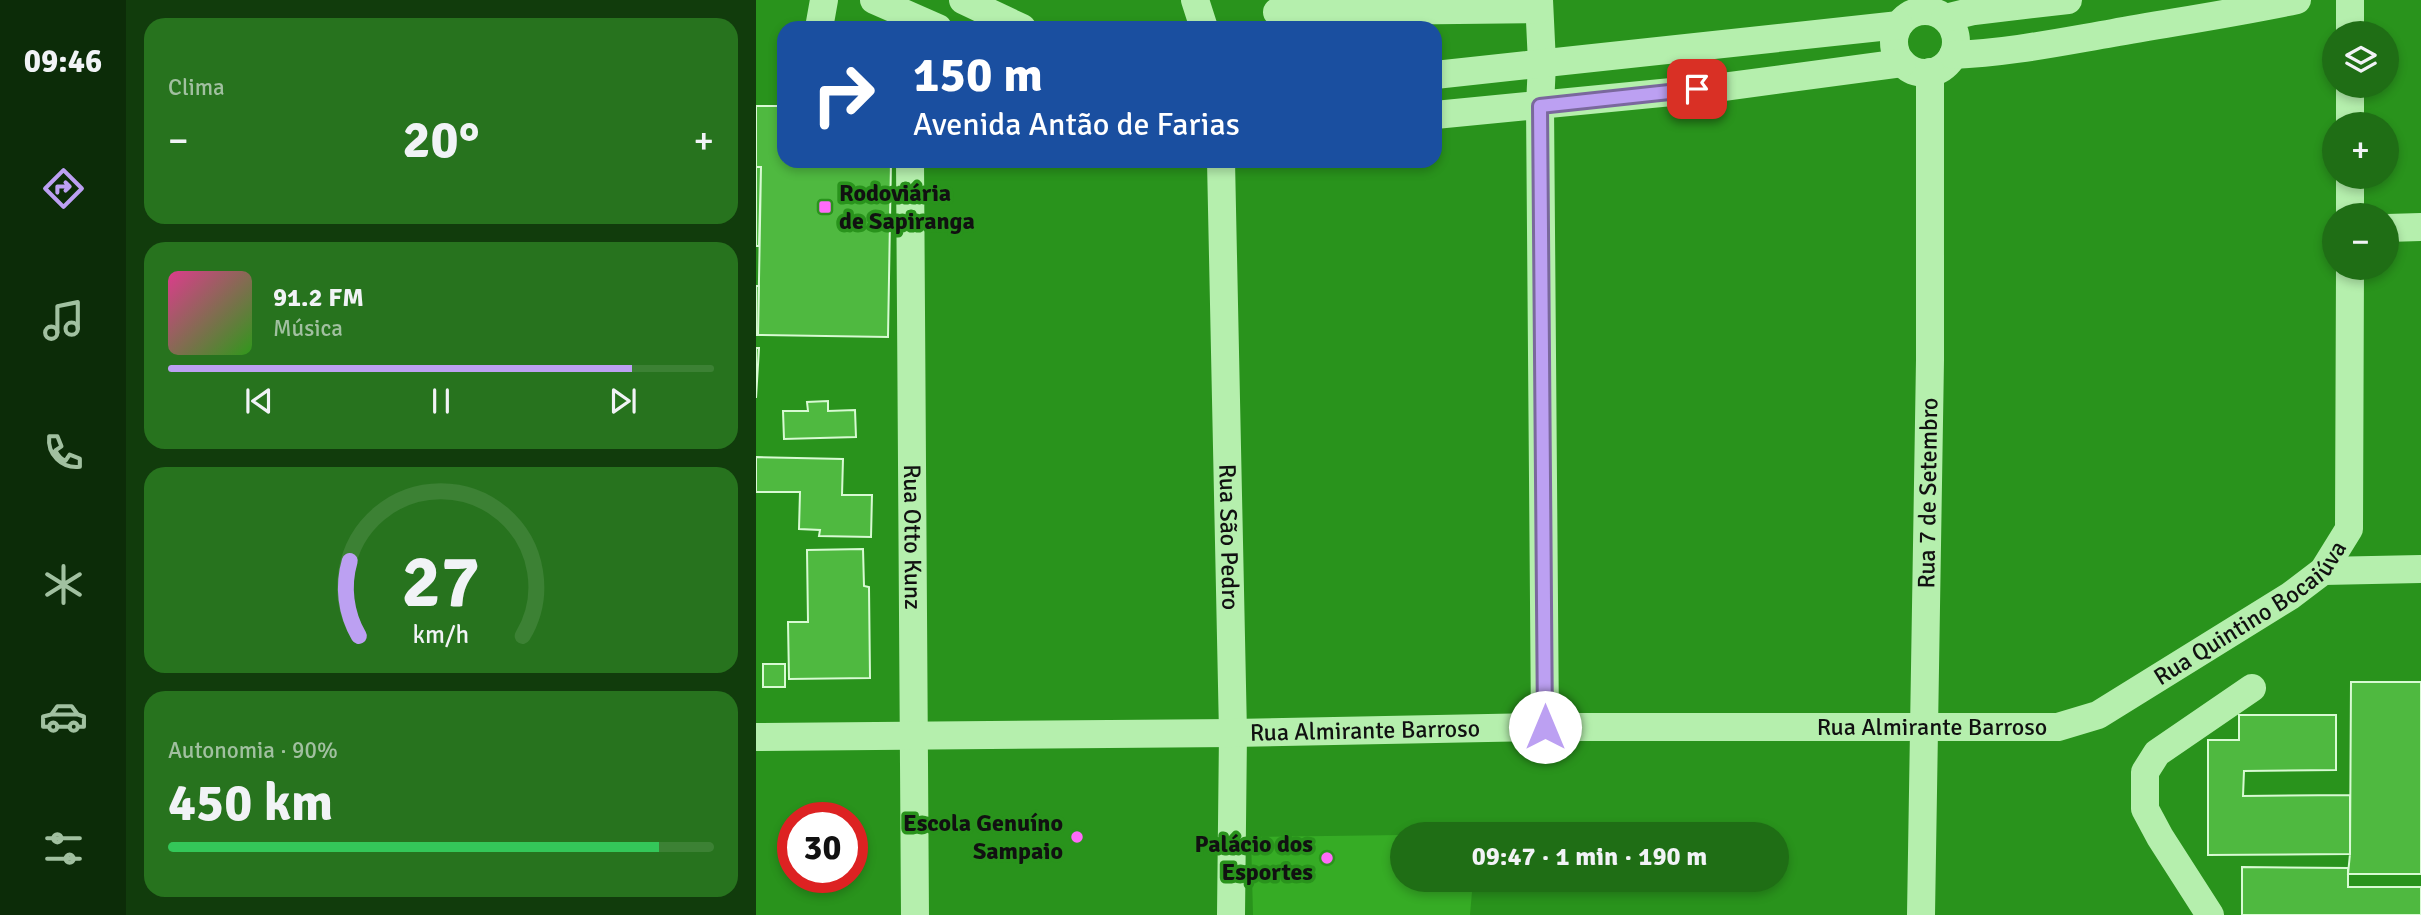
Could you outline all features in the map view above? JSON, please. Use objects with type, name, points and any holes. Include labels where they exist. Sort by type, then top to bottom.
[{"type":"street","points":[[820,21],[824,0]]},
{"type":"street","points":[[874,0],[908,14]]},
{"type":"street","points":[[963,0],[1007,21]]},
{"type":"street","points":[[1195,0],[1201,21]]},
{"type":"street","points":[[1932,10],[1955,35],[1956,45],[1954,55],[1948,63],[1930,72],[1920,73],[1902,63],[1896,54],[1894,44],[1899,25],[1906,18],[1932,10],[1974,11],[2068,0]]},
{"type":"street","points":[[1954,55],[2037,46],[2297,0]]},
{"type":"street","points":[[2350,0],[2350,21]]},
{"type":"street","points":[[1277,13],[1539,4],[1542,63],[1540,106],[1545,727]]},
{"type":"street","points":[[1442,74],[1899,25]]},
{"type":"street","points":[[1442,114],[1723,87],[1902,63]]},
{"type":"street","name":"Rua 7 de Setembro","points":[[1921,915],[1930,360],[1930,72]]},
{"type":"street","name":"Rua Otto Kunz","points":[[910,168],[915,915]]},
{"type":"street","name":"Rua São Pedro","points":[[1221,168],[1233,733],[1231,915]]},
{"type":"street","points":[[2399,228],[2421,227]]},
{"type":"street","name":"Rua Quintino Bocaiúva","points":[[2098,715],[2290,596],[2323,571],[2349,529],[2350,280]]},
{"type":"street","points":[[2323,571],[2421,569]]},
{"type":"street","points":[[2210,915],[2145,809],[2145,772],[2157,753],[2252,688]]},
{"type":"street","name":"Rua Almirante Barroso","points":[[756,737],[1545,727],[2058,727],[2098,715]]},
{"type":"green space","name":"Palácio dos Esportes","points":[[1390,835],[1390,892],[1472,892],[1470,915],[1253,915],[1251,837]]},
{"type":"building","name":"Rodoviária de Sapiranga","points":[[756,106],[777,106],[777,168],[891,168],[888,337],[758,335],[761,167],[756,167]]},
{"type":"building","points":[[756,167],[761,167],[759,246],[756,246]]},
{"type":"building","points":[[756,286],[759,286],[758,335],[756,335]]},
{"type":"building","points":[[756,348],[759,348],[756,398]]},
{"type":"building","points":[[828,401],[828,411],[855,410],[856,437],[784,439],[783,411],[808,411],[807,402]]},
{"type":"building","points":[[756,457],[843,459],[842,495],[872,495],[871,537],[819,536],[820,530],[799,529],[800,492],[756,492]]},
{"type":"building","points":[[863,549],[864,586],[869,587],[870,678],[789,679],[788,622],[808,622],[807,550]]},
{"type":"building","points":[[763,664],[785,664],[785,687],[763,687]]},
{"type":"building","points":[[2351,682],[2421,682],[2421,874],[2348,874]]},
{"type":"building","points":[[2239,715],[2336,715],[2336,770],[2244,771],[2243,796],[2350,795],[2350,854],[2208,855],[2208,740],[2239,740]]},
{"type":"building","points":[[2242,867],[2348,868],[2348,887],[2421,887],[2421,915],[2242,915]]},
{"type":"place","name":"Rodoviária de Sapiranga","points":[[825,207]]},
{"type":"place","name":"Escola Genuíno Sampaio","points":[[1077,837]]},
{"type":"place","name":"Palácio dos Esportes","points":[[1327,858]]},
{"type":"route","points":[[1545,727],[1540,106],[1697,89]]}]
